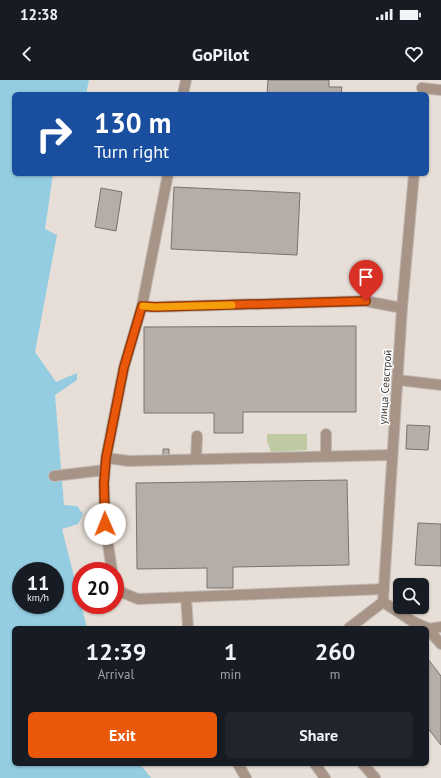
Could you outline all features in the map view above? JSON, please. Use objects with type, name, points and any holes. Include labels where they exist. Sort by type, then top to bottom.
[{"type":"lane","points":[[183,92],[186,80]]},
{"type":"lane","points":[[422,87],[441,90]]},
{"type":"lane","points":[[111,562],[105,524],[106,458],[124,367],[142,306],[168,176]]},
{"type":"lane","name":"улица Севстрой","points":[[383,602],[402,308],[414,176]]},
{"type":"lane","points":[[142,306],[154,307],[366,301],[402,308]]},
{"type":"lane","points":[[398,380],[441,385]]},
{"type":"lane","points":[[326,434],[326,456]]},
{"type":"lane","points":[[196,459],[197,436]]},
{"type":"lane","points":[[106,458],[128,461],[392,455]]},
{"type":"lane","points":[[54,476],[106,470]]},
{"type":"lane","points":[[124,593],[138,599],[384,589]]},
{"type":"lane","points":[[186,597],[188,626]]},
{"type":"lane","points":[[352,626],[383,602],[412,621],[423,626]]},
{"type":"lane","points":[[429,628],[441,627]]},
{"type":"lane","points":[[429,630],[441,644]]},
{"type":"lane","points":[[239,766],[246,778]]},
{"type":"lane","points":[[316,766],[325,778]]},
{"type":"lane","points":[[366,766],[375,778]]},
{"type":"green space","points":[[267,434],[307,434],[307,450],[271,452],[267,441]]},
{"type":"water","points":[[0,80],[89,80],[86,92],[12,92],[12,176],[53,176],[45,229],[57,235],[35,352],[56,382],[77,373],[77,380],[55,395],[64,505],[77,506],[83,514],[78,524],[62,529],[72,569],[72,614],[83,614],[86,626],[12,626],[12,766],[142,766],[151,778],[0,778]]},
{"type":"building","points":[[268,80],[329,80],[329,87],[342,87],[341,92],[267,92]]},
{"type":"building","points":[[174,187],[300,193],[297,255],[171,249]]},
{"type":"building","points":[[101,188],[122,192],[116,231],[95,227]]},
{"type":"building","points":[[356,326],[356,412],[243,412],[243,433],[214,433],[214,413],[144,413],[144,327]]},
{"type":"building","points":[[407,425],[430,426],[428,450],[406,449]]},
{"type":"building","points":[[163,449],[169,449],[169,455],[163,456]]},
{"type":"building","points":[[347,480],[349,565],[233,567],[233,588],[207,588],[207,568],[137,569],[136,483]]},
{"type":"building","points":[[418,523],[441,524],[441,566],[415,565]]},
{"type":"building","points":[[429,661],[441,676],[441,745],[429,730]]},
{"type":"slow traffic","points":[[143,306],[232,305]]},
{"type":"route","points":[[105,524],[104,483],[106,458],[124,367],[142,306],[154,307],[366,301]]}]
